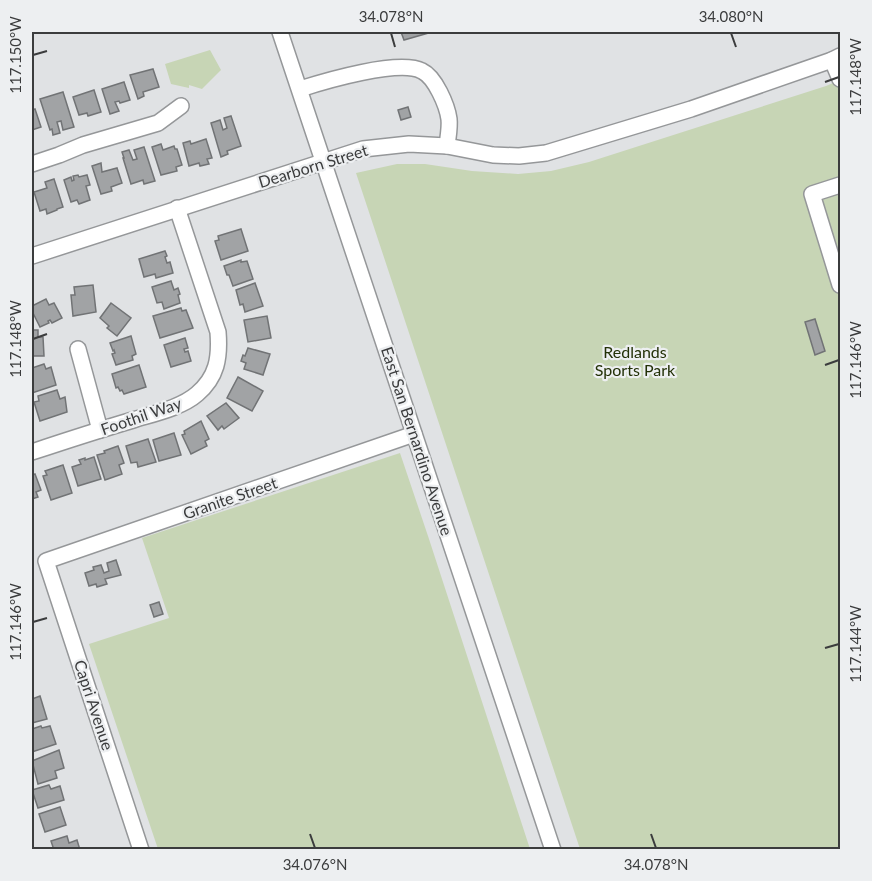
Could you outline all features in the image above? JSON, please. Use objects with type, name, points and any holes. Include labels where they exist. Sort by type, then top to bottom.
[{"type":"street","name":"East San Bernardino Avenue","points":[[280,32],[553,849]]},
{"type":"street","points":[[836,58],[840,79]]},
{"type":"street","name":"Dearborn Street","points":[[32,256],[363,149],[409,144],[447,146],[493,155],[519,156],[546,153],[691,109],[836,58]]},
{"type":"street","points":[[300,89],[334,78],[397,67],[423,71],[431,78],[446,106],[449,120],[447,146]]},
{"type":"street","points":[[32,164],[83,144],[158,123],[181,106]]},
{"type":"street","points":[[840,185],[812,194],[840,285]]},
{"type":"street","name":"Foothil Way","points":[[32,452],[161,411],[189,400],[207,384],[215,370],[220,353],[219,332],[177,208]]},
{"type":"street","points":[[78,349],[100,430]]},
{"type":"street","name":"Granite Street","points":[[46,561],[414,434]]},
{"type":"street","name":"Capri Avenue","points":[[46,561],[141,849]]},
{"type":"green space","points":[[210,50],[221,70],[202,89],[189,85],[189,88],[171,84],[165,64]]},
{"type":"green space","name":"Redlands Sports Park","points":[[840,80],[840,849],[580,849],[356,173],[397,164],[425,164],[472,171],[518,174],[551,171],[589,162]]},
{"type":"green space","points":[[400,453],[530,849],[158,849],[89,644],[169,618],[142,538]]},
{"type":"building","points":[[401,32],[432,32],[404,40]]},
{"type":"building","points":[[153,69],[159,87],[143,92],[144,96],[138,99],[130,75]]},
{"type":"building","points":[[124,82],[130,100],[115,102],[119,111],[110,114],[102,89]]},
{"type":"building","points":[[94,90],[101,112],[88,116],[87,113],[79,115],[73,97]]},
{"type":"building","points":[[63,92],[74,127],[63,130],[61,121],[57,122],[60,133],[53,135],[40,99]]},
{"type":"building","points":[[408,107],[411,117],[401,120],[398,110]]},
{"type":"building","points":[[35,109],[41,127],[32,130],[32,110]]},
{"type":"building","points":[[231,116],[241,146],[227,151],[228,154],[221,157],[211,123],[220,120],[223,130],[227,128],[224,118]]},
{"type":"building","points":[[206,139],[212,158],[207,159],[209,164],[200,166],[199,163],[189,166],[183,143],[190,141],[191,144]]},
{"type":"building","points":[[161,144],[163,150],[174,146],[177,149],[182,165],[176,167],[177,171],[161,175],[152,147]]},
{"type":"building","points":[[144,147],[155,181],[144,184],[143,180],[131,184],[122,152],[129,150],[133,160],[137,159],[134,150]]},
{"type":"building","points":[[101,163],[102,172],[117,168],[122,183],[111,187],[112,191],[101,194],[92,166]]},
{"type":"building","points":[[78,175],[79,177],[87,175],[90,185],[86,186],[90,200],[79,204],[77,200],[71,202],[64,180],[71,177],[72,181],[73,176]]},
{"type":"building","points":[[54,179],[63,207],[47,214],[46,209],[40,211],[34,192],[47,188],[45,182]]},
{"type":"building","points":[[241,229],[248,251],[221,260],[215,241],[219,240],[218,236]]},
{"type":"building","points":[[165,251],[167,263],[170,262],[173,273],[156,278],[155,274],[144,277],[139,259]]},
{"type":"building","points":[[241,260],[241,262],[247,261],[253,279],[233,286],[224,266]]},
{"type":"building","points":[[171,281],[174,290],[178,288],[180,303],[164,309],[162,302],[157,303],[152,287]]},
{"type":"building","points":[[255,283],[263,306],[245,312],[243,304],[240,305],[236,290]]},
{"type":"building","points":[[93,285],[96,312],[73,316],[71,295],[75,295],[74,287]]},
{"type":"building","points":[[46,299],[49,305],[54,303],[62,318],[52,323],[50,320],[49,323],[40,327],[32,306]]},
{"type":"building","points":[[111,303],[131,318],[117,336],[100,318]]},
{"type":"building","points":[[181,308],[182,311],[186,310],[193,328],[160,338],[153,316]]},
{"type":"building","points":[[267,316],[271,338],[248,342],[244,320]]},
{"type":"building","points":[[815,319],[825,351],[815,355],[805,322]]},
{"type":"building","points":[[32,330],[38,330],[38,337],[43,337],[44,356],[32,356]]},
{"type":"building","points":[[131,336],[136,354],[132,356],[133,360],[116,365],[112,354],[115,353],[110,343]]},
{"type":"building","points":[[185,338],[188,348],[184,349],[185,352],[188,351],[191,361],[171,367],[164,345]]},
{"type":"building","points":[[248,348],[270,354],[263,375],[244,369],[246,363],[241,361]]},
{"type":"building","points":[[44,364],[46,369],[51,367],[56,385],[32,393],[32,368]]},
{"type":"building","points":[[139,365],[146,387],[124,394],[118,387],[116,388],[112,374]]},
{"type":"building","points":[[238,377],[263,391],[252,411],[227,398]]},
{"type":"building","points":[[57,390],[60,399],[65,397],[67,412],[40,421],[34,402],[39,401],[38,396]]},
{"type":"building","points":[[226,403],[239,418],[224,429],[222,426],[218,430],[207,416]]},
{"type":"building","points":[[201,421],[209,439],[205,441],[207,446],[191,454],[182,435],[185,434],[184,431]]},
{"type":"building","points":[[174,433],[181,455],[159,461],[153,440]]},
{"type":"building","points":[[148,439],[156,462],[138,467],[137,462],[131,463],[126,446]]},
{"type":"building","points":[[118,446],[124,463],[119,465],[122,474],[105,480],[97,455]]},
{"type":"building","points":[[94,457],[101,479],[78,486],[72,467],[81,464],[79,460]]},
{"type":"building","points":[[63,465],[72,493],[51,500],[43,476],[47,475],[45,471]]},
{"type":"building","points":[[35,474],[41,490],[36,492],[38,497],[32,499],[32,475]]},
{"type":"building","points":[[116,560],[121,575],[105,579],[107,584],[97,587],[96,584],[89,586],[85,573],[101,565],[104,573],[109,571],[107,563]]},
{"type":"building","points":[[159,602],[163,614],[154,617],[150,605]]},
{"type":"building","points":[[40,696],[47,719],[32,723],[32,699]]},
{"type":"building","points":[[41,726],[42,728],[50,726],[56,744],[32,752],[32,729]]},
{"type":"building","points":[[59,750],[64,768],[55,771],[57,778],[38,784],[32,761]]},
{"type":"building","points":[[49,785],[51,789],[60,786],[64,800],[38,808],[32,790]]},
{"type":"building","points":[[60,807],[66,825],[45,832],[39,814]]},
{"type":"building","points":[[67,836],[69,843],[77,840],[80,850],[54,850],[51,841]]}]
